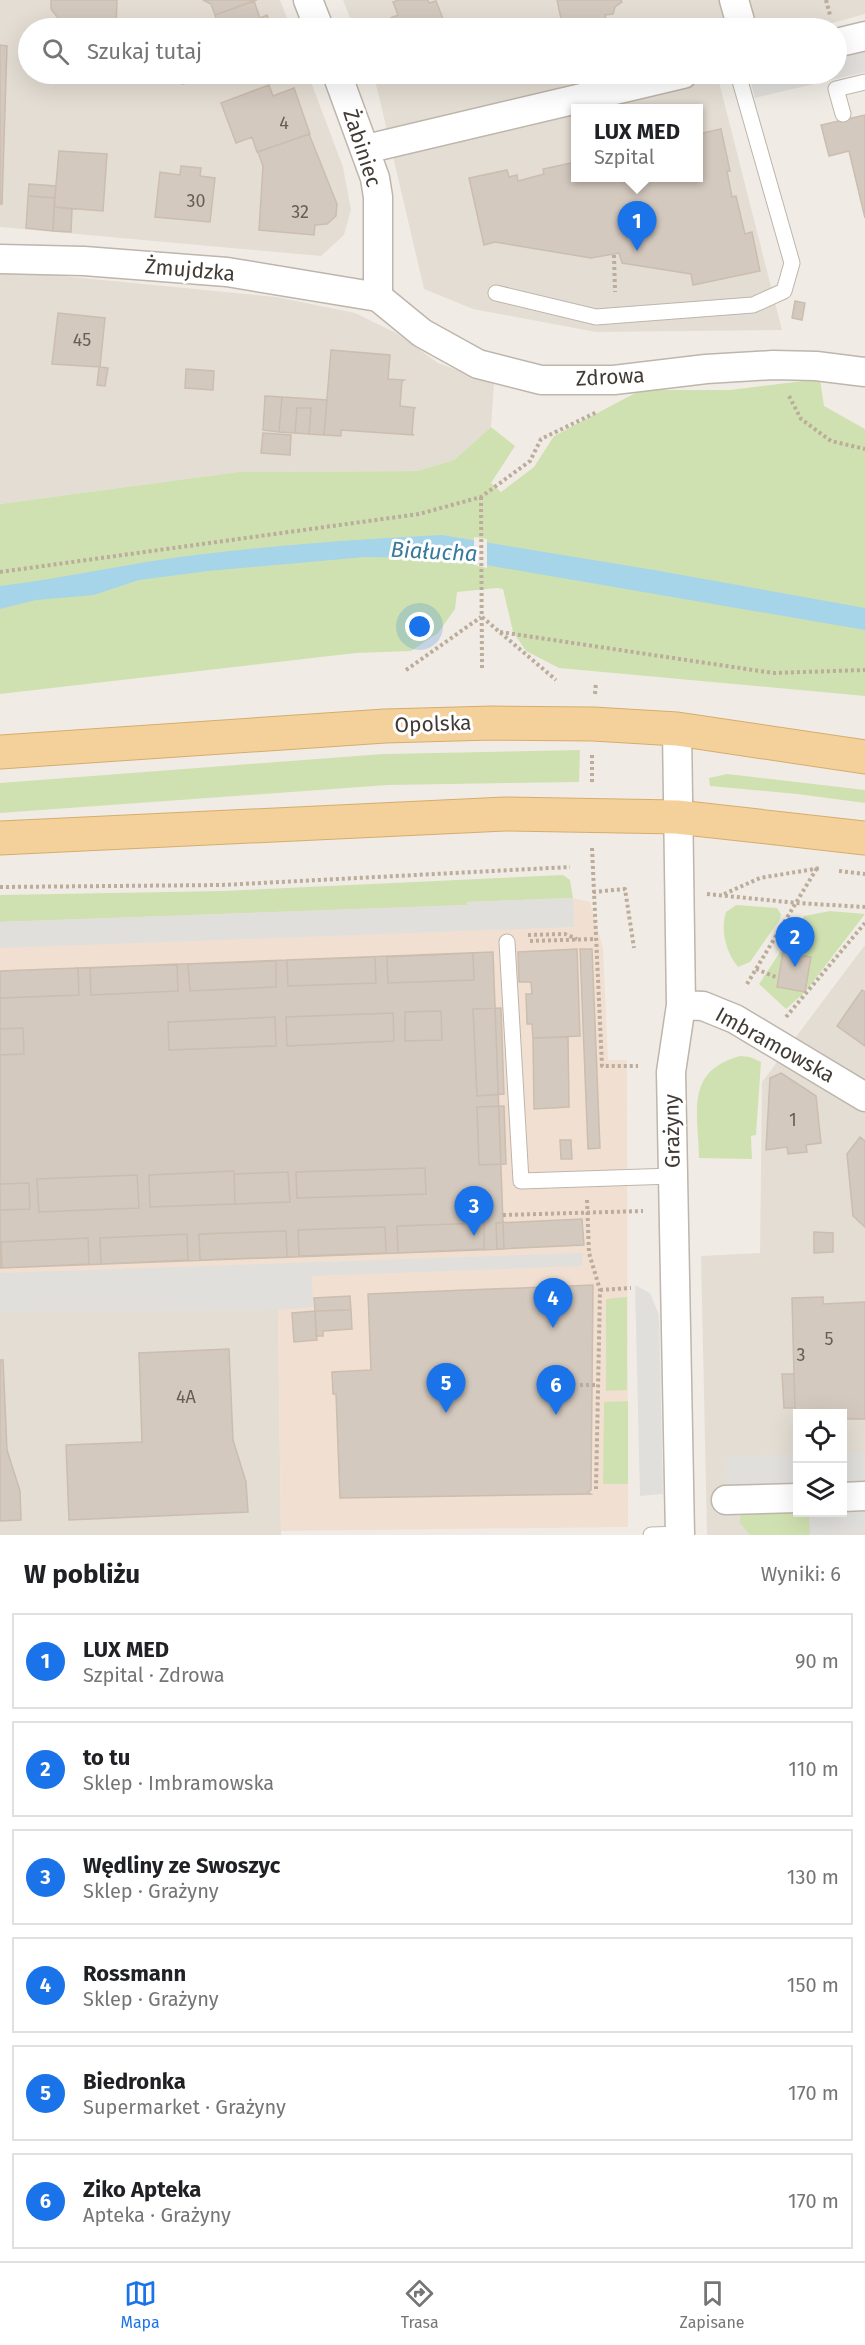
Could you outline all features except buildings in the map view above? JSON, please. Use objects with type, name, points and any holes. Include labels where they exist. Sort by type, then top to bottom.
[{"type":"main road","name":"Opolska","points":[[0,752],[385,726],[492,723],[593,724],[677,729],[865,756]]},
{"type":"main road","points":[[0,838],[505,814],[677,817],[865,838]]},
{"type":"street","points":[[308,0],[315,18]]},
{"type":"street","points":[[734,0],[739,18]]},
{"type":"street","points":[[847,33],[865,36]]},
{"type":"street","name":"Żabiniec","points":[[341,84],[375,178],[378,197],[378,297]]},
{"type":"street","points":[[366,149],[641,84]]},
{"type":"street","name":"Żmujdzka","points":[[0,259],[84,261],[227,272],[378,297]]},
{"type":"street","name":"Zdrowa","points":[[378,297],[422,333],[478,364],[541,380],[614,380],[705,369],[773,365],[816,366],[865,372]]},
{"type":"street","name":"Grażyny","points":[[677,729],[681,1005],[671,1072],[680,1534]]},
{"type":"street","name":"Imbramowska","points":[[681,1005],[704,1006],[735,1019],[865,1097]]},
{"type":"street","points":[[847,1497],[865,1496]]},
{"type":"street","points":[[726,1500],[793,1498]]},
{"type":"lane","points":[[843,114],[836,88],[865,82]]},
{"type":"lane","points":[[496,294],[596,317],[753,305],[784,291],[792,263],[741,84]]},
{"type":"lane","points":[[507,942],[521,1181],[673,1176]]},
{"type":"lane","points":[[651,1535],[680,1534]]},
{"type":"path","points":[[826,0],[831,18]]},
{"type":"path","points":[[614,255],[615,280]]},
{"type":"path","points":[[773,365],[801,419],[831,441],[865,449]]},
{"type":"path","points":[[0,572],[419,514],[481,497],[530,461],[541,439],[601,410]]},
{"type":"path","points":[[481,497],[482,670]]},
{"type":"path","points":[[481,616],[556,680]]},
{"type":"path","points":[[406,670],[481,616]]},
{"type":"path","points":[[500,632],[773,674],[865,670]]},
{"type":"path","points":[[592,754],[592,786]]},
{"type":"path","points":[[592,854],[602,1066],[638,1066]]},
{"type":"path","points":[[0,887],[222,885],[570,867]]},
{"type":"path","points":[[723,895],[760,878],[818,868],[865,874]]},
{"type":"path","points":[[747,984],[818,868]]},
{"type":"path","points":[[593,892],[626,889],[634,948]]},
{"type":"path","points":[[716,894],[731,898],[865,907]]},
{"type":"path","points":[[784,1019],[865,923]]},
{"type":"path","points":[[545,941],[596,939]]},
{"type":"path","points":[[756,969],[778,978]]},
{"type":"path","points":[[586,1179],[589,1253],[600,1290],[596,1489]]},
{"type":"path","points":[[503,1215],[643,1211]]},
{"type":"path","points":[[600,1290],[631,1288]]},
{"type":"path","points":[[580,1385],[598,1386]]},
{"type":"shaded area","points":[[0,0],[280,0],[287,18],[18,18],[18,84],[312,84],[343,167],[351,210],[344,235],[321,256],[0,227]]},
{"type":"shaded area","points":[[343,0],[865,0],[865,14],[847,19],[350,18]]},
{"type":"shaded area","points":[[865,22],[865,72],[847,76],[847,25]]},
{"type":"shaded area","points":[[375,84],[720,84],[782,330],[596,332],[473,309],[424,289]]},
{"type":"shaded area","points":[[752,84],[814,84],[755,98]]},
{"type":"shaded area","points":[[0,272],[21,272],[276,297],[355,313],[396,333],[438,363],[494,384],[491,427],[454,460],[417,471],[238,472],[0,504]]},
{"type":"shaded area","points":[[573,898],[590,902],[603,948],[608,1060],[627,1060],[628,1527],[281,1531],[278,1310],[0,1312],[0,922]]},
{"type":"shaded area","points":[[573,898],[574,927],[0,948],[0,922],[467,905],[467,902]]},
{"type":"shaded area","points":[[865,945],[865,1535],[707,1535],[701,1256],[760,1253],[762,1082]]},
{"type":"shaded area","points":[[583,1253],[582,1266],[312,1276],[313,1307],[278,1310],[0,1312],[0,1273]]},
{"type":"shaded area","points":[[635,1285],[650,1293],[659,1315],[663,1494],[640,1496]]},
{"type":"shaded area","points":[[278,1310],[281,1535],[0,1535],[0,1312]]},
{"type":"shaded area","points":[[865,1452],[865,1532],[810,1535],[809,1517],[847,1517],[847,1453]]},
{"type":"shaded area","points":[[793,1454],[793,1505],[728,1508],[726,1457]]},
{"type":"green space","points":[[820,379],[824,406],[865,429],[865,696],[559,668],[526,651],[513,632],[503,589],[497,588],[457,592],[455,609],[438,633],[411,651],[356,653],[0,694],[0,504],[238,472],[417,471],[454,460],[491,427],[515,446],[491,483],[501,492],[534,467],[554,436],[641,390],[730,390]]},
{"type":"green space","points":[[580,750],[579,782],[388,785],[0,813],[0,783],[383,754]]},
{"type":"green space","points":[[727,774],[865,790],[865,803],[710,786],[709,778]]},
{"type":"green space","points":[[563,875],[570,880],[573,898],[468,902],[467,905],[0,922],[0,895],[222,891]]},
{"type":"green space","points":[[736,905],[777,908],[781,914],[780,919],[750,962],[738,967],[727,948],[724,934],[726,912]]},
{"type":"green space","points":[[830,911],[865,914],[805,992],[786,1009],[759,984],[804,916]],"holes":[[[783,952],[811,957],[804,992],[777,987]]]},
{"type":"green space","points":[[740,1056],[761,1062],[756,1135],[751,1136],[752,1159],[699,1158],[697,1109],[698,1095],[703,1082],[710,1072],[722,1063]]},
{"type":"green space","points":[[627,1297],[627,1390],[606,1391],[606,1299]]},
{"type":"green space","points":[[628,1401],[628,1484],[603,1484],[604,1402]]},
{"type":"green space","points":[[793,1505],[793,1517],[809,1517],[810,1535],[750,1535],[740,1523],[741,1507]]},
{"type":"water","name":"Białucha","points":[[442,535],[865,608],[865,630],[445,558],[365,557],[208,571],[139,580],[94,595],[36,600],[0,609],[0,586],[226,551]]},
{"type":"pier","points":[[474,537],[487,539],[487,568],[474,565]]},
{"type":"place","name":"LUX MED","points":[[637,251]]},
{"type":"place","name":"to tu","points":[[795,967]]},
{"type":"place","name":"Wędliny ze Swoszyc","points":[[474,1236]]},
{"type":"place","name":"Rossmann","points":[[553,1328]]},
{"type":"place","name":"Biedronka","points":[[446,1413]]},
{"type":"place","name":"Ziko Apteka","points":[[556,1415]]}]
